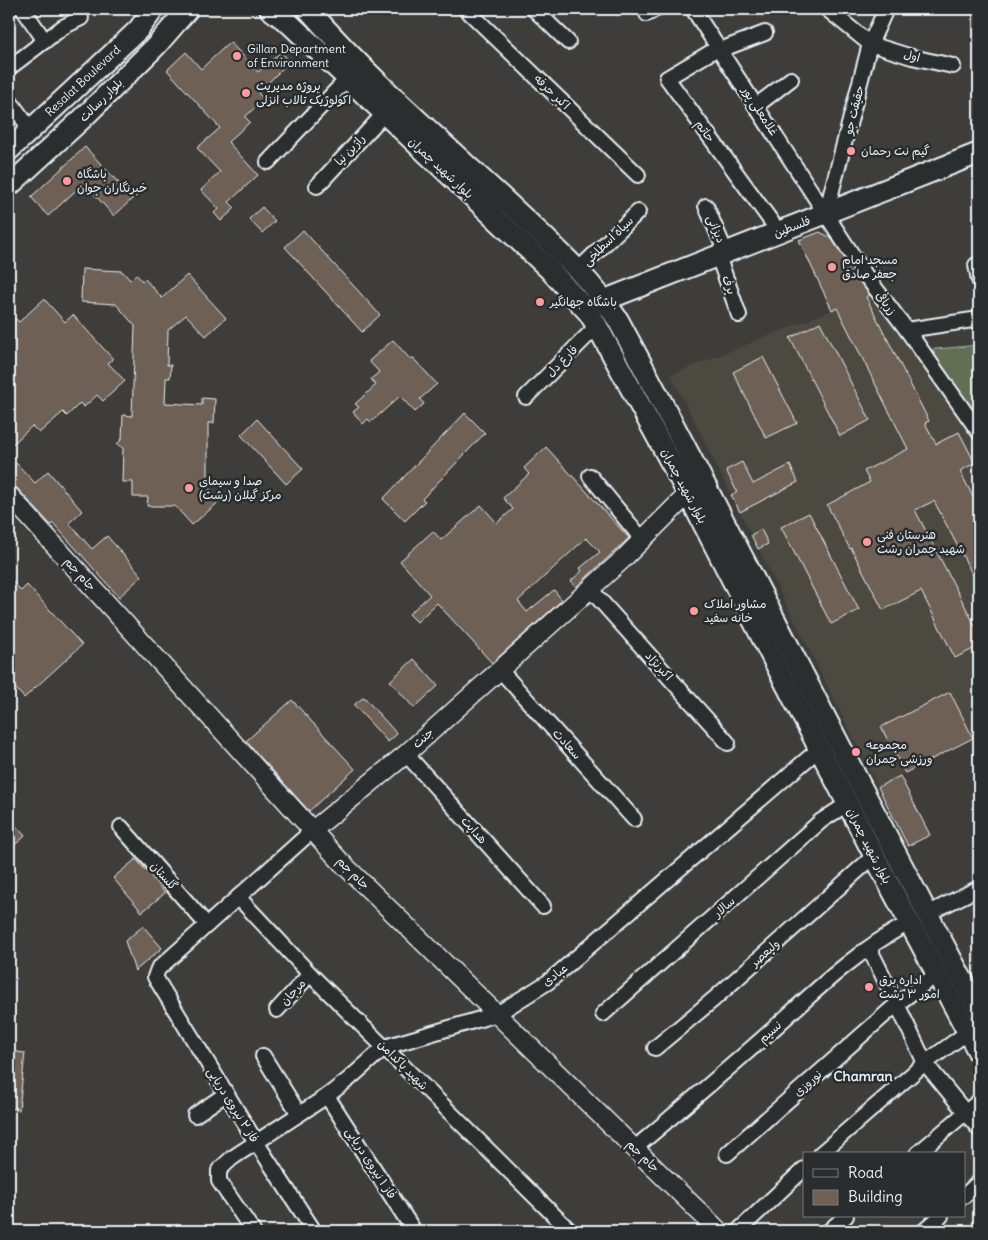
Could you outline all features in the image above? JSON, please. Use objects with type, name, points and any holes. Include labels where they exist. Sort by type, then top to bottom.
[{"type":"main road","name":"Resalat Boulevard","points":[[9,150],[138,30],[154,9]]},
{"type":"main road","name":"بلوار رسالت","points":[[10,182],[82,119],[156,46],[188,9]]},
{"type":"main road","name":"بلوار شهید چمران","points":[[270,9],[290,24],[548,269],[589,313],[688,494],[874,856],[979,1053]]},
{"type":"main road","name":"بلوار شهید چمران","points":[[308,9],[330,34],[373,76],[578,270],[605,300],[618,320],[705,484],[892,848],[979,1011]]},
{"type":"main road","points":[[138,30],[150,29],[155,33],[156,46]]},
{"type":"main road","name":"فلسطین","points":[[605,300],[979,153]]},
{"type":"main road","points":[[688,494],[705,484]]},
{"type":"main road","points":[[719,555],[737,546]]},
{"type":"main road","points":[[874,856],[892,848]]},
{"type":"main road","points":[[890,886],[908,877]]},
{"type":"main road","points":[[909,923],[927,914]]},
{"type":"street","points":[[23,9],[45,41]]},
{"type":"street","name":"اکبر حرفه","points":[[466,9],[638,175]]},
{"type":"street","points":[[534,9],[568,42]]},
{"type":"street","name":"غلامعلی پور","points":[[693,9],[826,213]]},
{"type":"street","points":[[827,9],[870,44]]},
{"type":"street","name":"حقیقت جو","points":[[826,213],[870,44],[886,9]]},
{"type":"street","points":[[9,68],[64,27],[81,18]]},
{"type":"street","points":[[719,49],[765,33]]},
{"type":"street","name":"اول","points":[[870,44],[912,57],[953,66]]},
{"type":"street","name":"حاتم","points":[[719,49],[667,78],[779,232]]},
{"type":"street","points":[[268,162],[347,79]]},
{"type":"street","points":[[756,106],[791,79]]},
{"type":"street","points":[[9,100],[31,130]]},
{"type":"street","name":"راژین نیا","points":[[316,186],[384,114]]},
{"type":"street","name":"دیزانی","points":[[706,206],[722,254]]},
{"type":"street","name":"سیاه اسطلخی","points":[[578,270],[638,212]]},
{"type":"street","name":"زربافی","points":[[826,213],[866,276],[907,330],[979,432]]},
{"type":"street","name":"برف","points":[[722,254],[739,315]]},
{"type":"street","points":[[976,266],[979,280]]},
{"type":"street","points":[[907,330],[979,319]]},
{"type":"street","name":"فارغ دل","points":[[526,397],[597,326]]},
{"type":"street","points":[[590,476],[642,540]]},
{"type":"street","name":"جنت","points":[[155,977],[158,969],[313,830],[406,754],[590,589],[688,494]]},
{"type":"street","name":"جام جم","points":[[9,495],[341,862],[719,1231]]},
{"type":"street","name":"اکبرنژاد","points":[[590,589],[728,743]]},
{"type":"street","name":"سعادت","points":[[500,670],[634,819]]},
{"type":"street","name":"عبادی","points":[[253,1231],[219,1181],[219,1170],[232,1158],[327,1096],[385,1047],[497,1014],[548,982],[819,749]]},
{"type":"street","name":"هدایت","points":[[406,754],[542,906]]},
{"type":"street","name":"سالار","points":[[603,1014],[821,821],[847,804]]},
{"type":"street","name":"گلستان","points":[[121,827],[207,925]]},
{"type":"street","name":"ولیعصر","points":[[655,1048],[714,999],[874,856]]},
{"type":"street","points":[[927,914],[979,888]]},
{"type":"street","name":"شهید پاکدامن","points":[[238,897],[310,974],[570,1231]]},
{"type":"street","name":"نسیم","points":[[635,1148],[830,978],[890,933],[909,923]]},
{"type":"street","points":[[869,948],[889,988]]},
{"type":"street","name":"مرجان","points":[[277,1010],[310,974]]},
{"type":"street","name":"نوروزی","points":[[727,1154],[897,1004],[937,974]]},
{"type":"street","name":"فاز ۲ نیروی دریایی","points":[[155,977],[256,1142],[314,1231]]},
{"type":"street","points":[[897,1004],[925,1063],[979,1129]]},
{"type":"street","points":[[822,1152],[925,1063],[968,1032]]},
{"type":"street","points":[[263,1056],[299,1114]]},
{"type":"street","points":[[195,1115],[226,1094]]},
{"type":"street","name":"فاز ۱ نیروی دریایی","points":[[327,1096],[414,1231]]},
{"type":"street","points":[[920,1152],[979,1101]]},
{"type":"street","points":[[738,1231],[803,1170]]},
{"type":"street","points":[[966,1194],[979,1182]]},
{"type":"street","points":[[829,1231],[844,1218]]},
{"type":"street","points":[[924,1231],[939,1218]]},
{"type":"shaded area","name":"هنرستان فنی شهید چمران رشت","points":[[872,294],[979,447],[979,734],[878,787],[671,375]]},
{"type":"green space","points":[[979,345],[979,436],[915,351]]},
{"type":"building","points":[[230,42],[258,72],[281,52],[290,61],[258,93],[264,99],[245,117],[250,122],[228,142],[258,175],[229,202],[235,208],[221,221],[214,213],[219,209],[201,190],[220,172],[197,148],[220,128],[167,70],[186,52],[201,69]]},
{"type":"building","name":"باشگاه خبرنگاران جوان","points":[[85,147],[133,198],[114,216],[84,183],[48,216],[31,197]]},
{"type":"building","points":[[262,207],[275,221],[262,233],[249,219]]},
{"type":"building","points":[[303,230],[380,315],[362,332],[285,247]]},
{"type":"building","points":[[820,232],[831,238],[870,295],[866,297],[929,421],[925,423],[936,444],[959,432],[975,463],[960,471],[979,509],[979,527],[974,529],[979,540],[979,587],[934,501],[915,510],[979,633],[979,646],[955,658],[921,591],[883,610],[827,505],[870,482],[864,471],[908,449],[837,308],[832,310],[799,240]]},
{"type":"building","points":[[82,269],[122,271],[130,280],[136,274],[142,281],[145,279],[162,298],[187,275],[226,318],[206,336],[186,315],[168,330],[167,365],[171,365],[170,378],[166,378],[165,403],[202,405],[202,398],[215,399],[214,423],[208,423],[208,487],[220,501],[192,525],[175,506],[147,506],[148,497],[133,497],[133,482],[122,482],[123,448],[117,444],[122,439],[123,415],[132,416],[135,326],[116,304],[81,302]]},
{"type":"building","points":[[44,299],[65,322],[73,315],[113,359],[108,363],[125,381],[103,401],[97,395],[84,407],[80,403],[67,416],[63,412],[39,433],[32,426],[13,444],[9,439],[9,324],[15,318],[19,322]]},
{"type":"building","points":[[820,322],[870,420],[840,436],[790,338]]},
{"type":"building","points":[[393,340],[437,384],[420,399],[424,404],[415,412],[400,396],[371,422],[368,419],[363,424],[353,412],[359,407],[355,404],[376,385],[371,379],[379,372],[369,361]]},
{"type":"building","points":[[763,357],[797,423],[766,438],[733,372]]},
{"type":"building","points":[[465,413],[485,433],[422,499],[425,501],[405,521],[383,499]]},
{"type":"building","points":[[257,419],[303,469],[286,484],[241,435]]},
{"type":"building","points":[[546,447],[629,538],[576,587],[571,581],[582,571],[580,568],[600,552],[586,538],[518,601],[527,612],[554,590],[562,600],[492,663],[437,603],[417,622],[409,614],[430,595],[400,561],[433,531],[441,540],[481,505],[497,523],[513,509],[503,498],[529,474],[524,468]]},
{"type":"building","points":[[742,462],[753,484],[790,465],[798,482],[740,512],[731,495],[737,492],[726,470]]},
{"type":"building","points":[[16,463],[35,483],[48,471],[82,511],[69,523],[92,549],[107,536],[142,576],[119,597],[53,523],[51,525],[17,488],[9,483],[9,470]]},
{"type":"building","points":[[809,513],[859,610],[831,624],[781,527]]},
{"type":"building","points":[[761,529],[768,544],[758,549],[751,535]]},
{"type":"building","points":[[9,577],[21,591],[27,585],[82,645],[24,698],[9,681]]},
{"type":"building","points":[[414,659],[438,686],[414,708],[390,681]]},
{"type":"building","points":[[950,692],[973,738],[905,773],[881,727]]},
{"type":"building","points":[[364,697],[397,734],[388,742],[354,705]]},
{"type":"building","points":[[292,700],[355,769],[309,811],[246,741]]},
{"type":"building","points":[[900,776],[930,835],[908,846],[878,787]]},
{"type":"building","points":[[9,818],[25,836],[9,850]]},
{"type":"building","points":[[136,859],[165,893],[142,912],[113,878]]},
{"type":"building","points":[[143,926],[162,948],[135,971],[125,941]]},
{"type":"building","points":[[9,1051],[25,1053],[19,1110],[9,1108]]},
{"type":"place","name":"Gillan Department of Environment","points":[[237,56]]},
{"type":"place","name":"پروژه مدیریت اکولوژیک تالاب انزلی","points":[[246,93]]},
{"type":"place","name":"گیم نت رحمان","points":[[851,151]]},
{"type":"place","name":"باشگاه خبرنگاران جوان","points":[[67,181]]},
{"type":"place","name":"مسجد امام جعفر صادق","points":[[832,267]]},
{"type":"place","name":"باشگاه جهانگیر","points":[[540,302]]},
{"type":"place","name":"صدا و سیمای مرکز گیلان (رشت)","points":[[189,488]]},
{"type":"place","name":"هنرستان فنی شهید چمران رشت","points":[[867,542]]},
{"type":"place","name":"مشاور املاک خانه سفید","points":[[694,611]]},
{"type":"place","name":"مجموعه ورزشی چمران","points":[[856,752]]},
{"type":"place","name":"اداره برق امور ۳ رشت","points":[[869,987]]},
{"type":"district","name":"Chamran","points":[[863,1076]]}]
